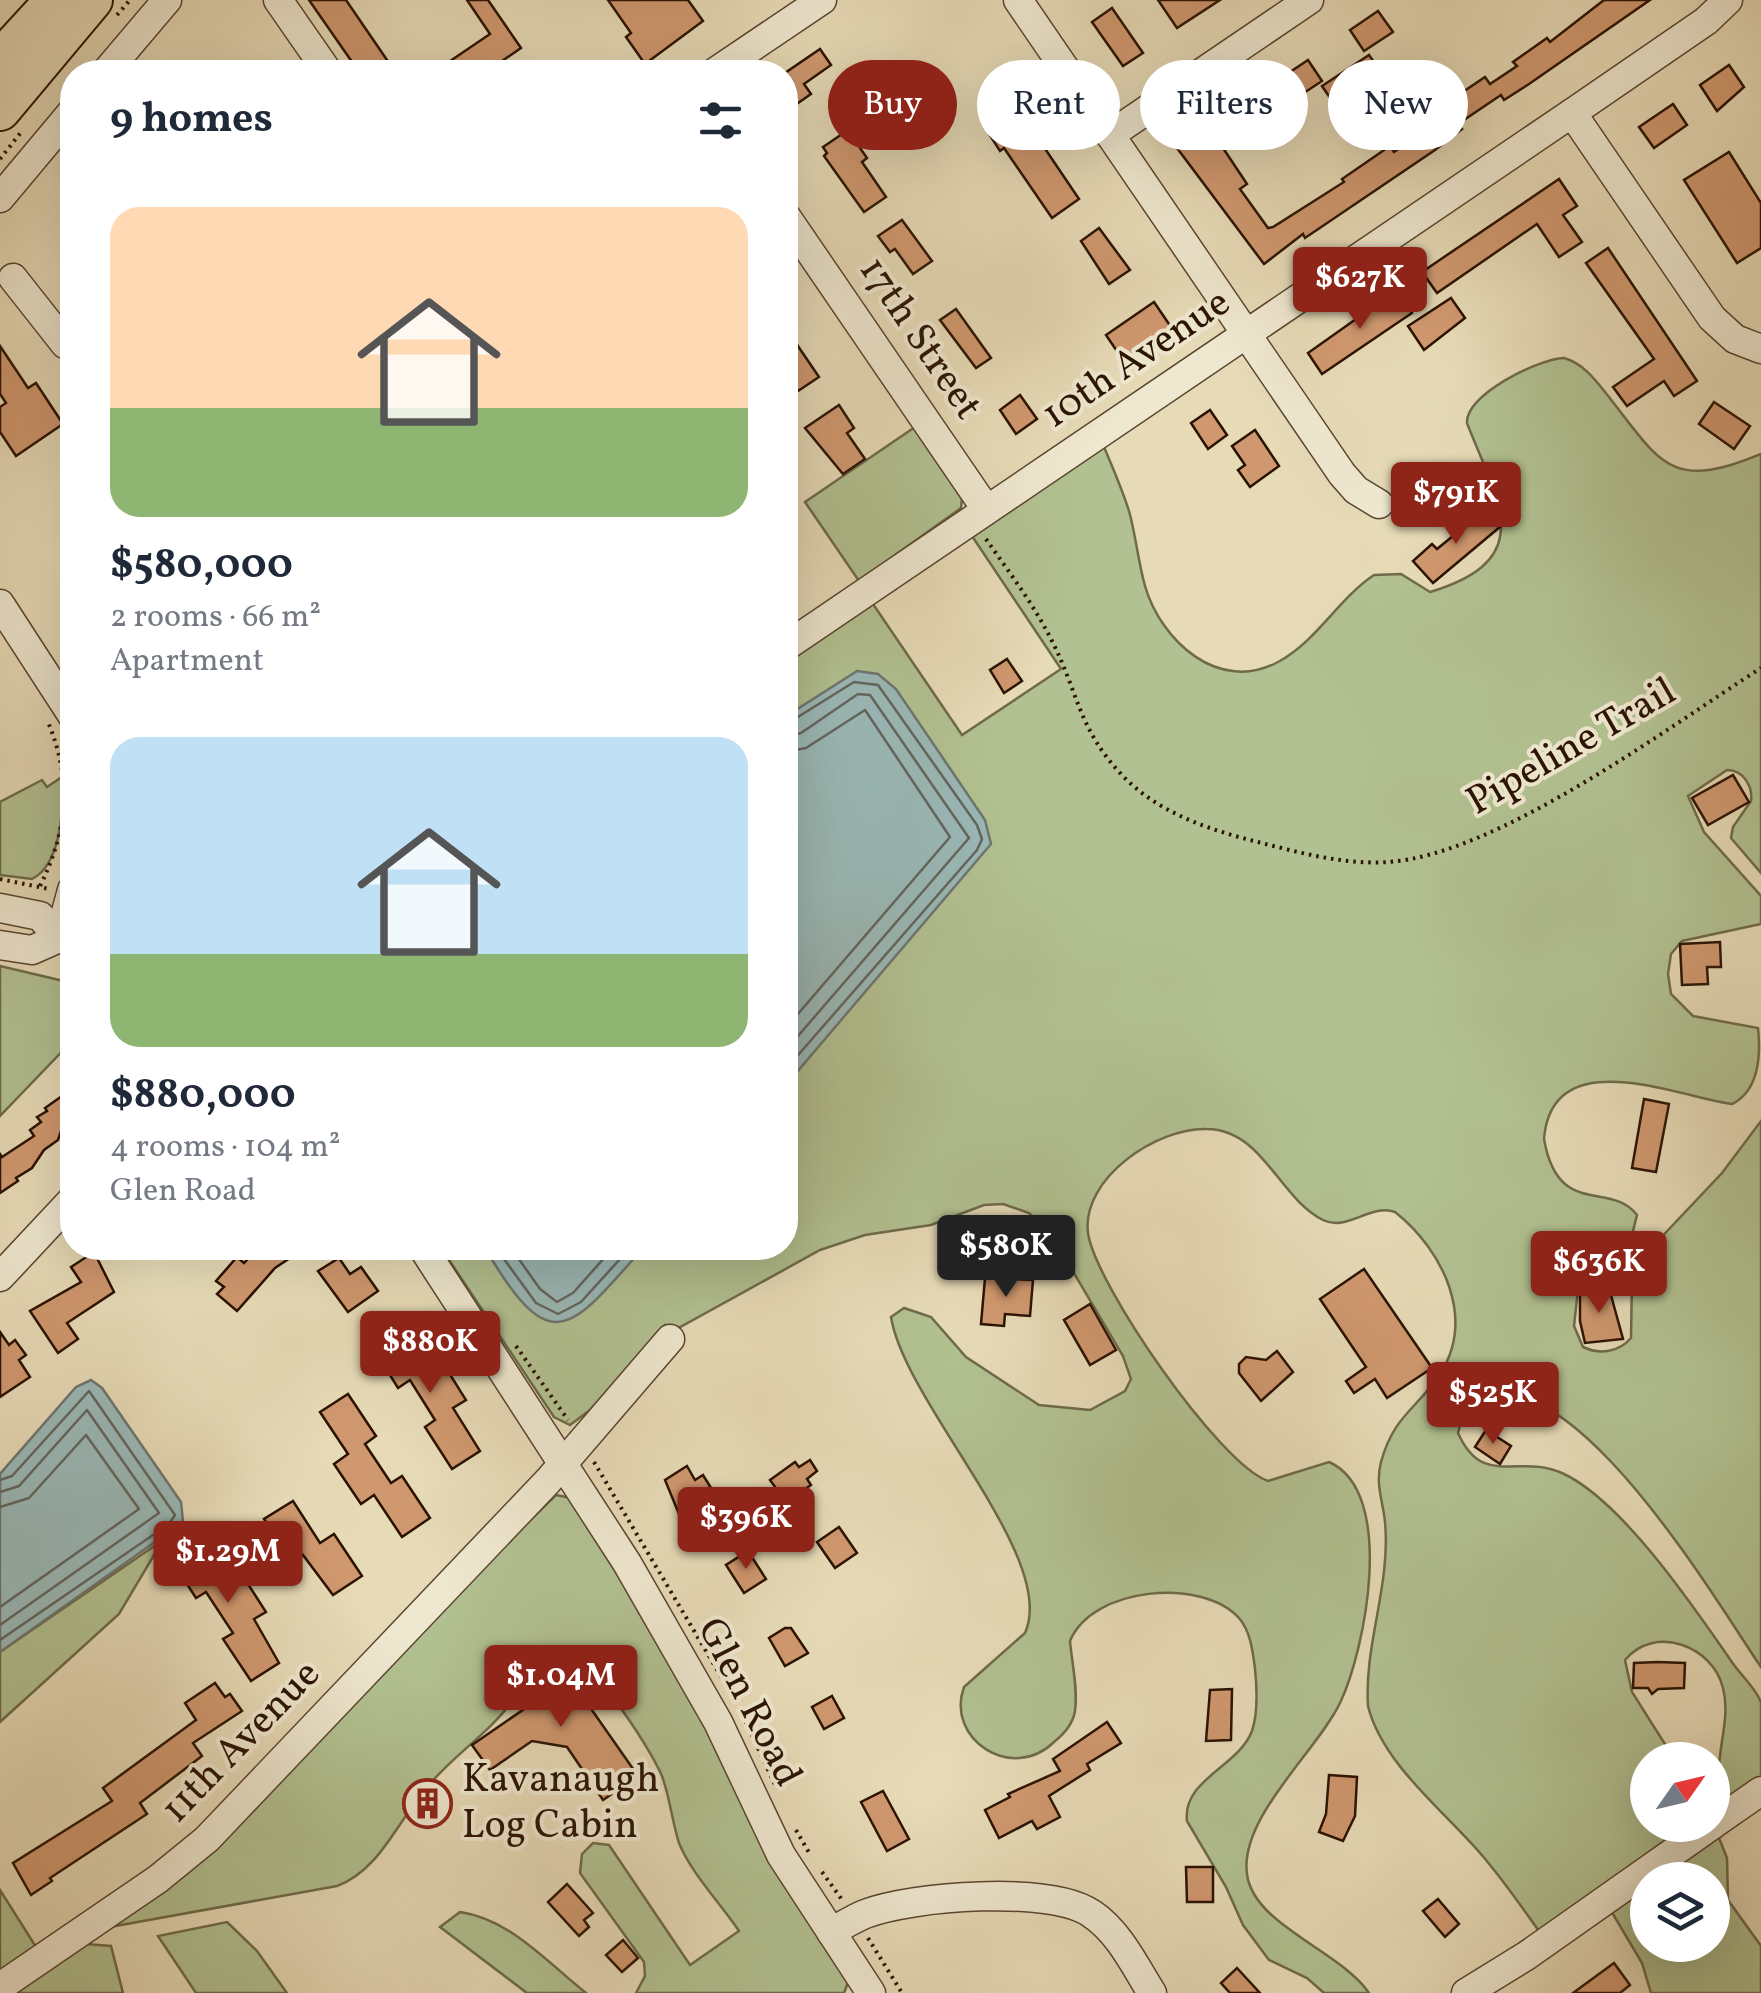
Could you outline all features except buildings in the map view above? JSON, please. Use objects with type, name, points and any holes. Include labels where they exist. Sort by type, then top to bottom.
[{"type":"highway","points":[[0,61],[56,0]]},
{"type":"highway","points":[[0,110],[92,0]]},
{"type":"street","points":[[116,60],[167,0]]},
{"type":"street","points":[[278,0],[320,60]]},
{"type":"street","points":[[733,60],[822,0]]},
{"type":"street","points":[[1018,0],[1059,60]]},
{"type":"street","points":[[1120,128],[1308,0]]},
{"type":"street","name":"10th Avenue","points":[[798,638],[1572,113],[1706,21],[1728,0]]},
{"type":"street","points":[[1572,113],[1712,318],[1735,339],[1761,349]]},
{"type":"street","points":[[0,198],[60,126]]},
{"type":"street","points":[[1120,150],[1346,481],[1380,504]]},
{"type":"street","name":"17th Street","points":[[798,234],[979,514]]},
{"type":"street","points":[[13,278],[60,338]]},
{"type":"street","points":[[0,604],[60,696]]},
{"type":"street","points":[[0,908],[40,916],[60,934]]},
{"type":"street","points":[[0,945],[32,950],[60,942]]},
{"type":"street","points":[[0,1277],[60,1213]]},
{"type":"street","name":"Glen Road","points":[[431,1260],[563,1463],[687,1666],[771,1838],[871,1993]]},
{"type":"street","name":"11th Avenue","points":[[0,1987],[196,1849],[563,1463],[670,1339]]},
{"type":"street","points":[[1730,1813],[1761,1791]]},
{"type":"street","points":[[1466,1993],[1518,1962],[1688,1842]]},
{"type":"street","points":[[830,1932],[883,1908],[978,1898],[1054,1898],[1072,1902],[1105,1924],[1152,1993]]},
{"type":"path","name":"Pipeline Trail","points":[[979,514],[1046,630],[1080,716],[1122,776],[1182,818],[1224,834],[1330,859],[1407,860],[1493,829],[1587,780],[1761,668]]},
{"type":"path","points":[[43,713],[60,763]]},
{"type":"path","points":[[0,879],[40,886],[60,838]]},
{"type":"path","points":[[514,1344],[568,1420]]},
{"type":"path","points":[[869,1940],[902,1993]]},
{"type":"green space","points":[[1564,358],[1576,363],[1592,376],[1654,452],[1685,470],[1730,465],[1761,454],[1761,873],[1731,838],[1733,827],[1751,801],[1746,780],[1727,770],[1688,796],[1704,832],[1761,896],[1761,924],[1682,941],[1671,954],[1668,974],[1671,994],[1693,1016],[1758,1028],[1753,1081],[1732,1104],[1651,1086],[1593,1083],[1569,1091],[1552,1109],[1544,1139],[1551,1164],[1572,1189],[1626,1205],[1637,1215],[1632,1235],[1586,1267],[1579,1280],[1574,1326],[1583,1347],[1602,1351],[1615,1349],[1631,1338],[1632,1279],[1638,1262],[1722,1173],[1761,1121],[1761,1667],[1673,1537],[1632,1485],[1589,1440],[1545,1407],[1503,1394],[1465,1407],[1458,1433],[1468,1450],[1490,1465],[1531,1466],[1562,1473],[1585,1487],[1633,1531],[1759,1697],[1761,1778],[1730,1800],[1730,1742],[1722,1742],[1723,1688],[1708,1661],[1696,1651],[1667,1642],[1637,1649],[1625,1660],[1632,1692],[1664,1742],[1630,1742],[1630,1842],[1671,1842],[1643,1862],[1630,1862],[1630,1871],[1541,1934],[1488,1863],[1400,1766],[1375,1727],[1368,1706],[1370,1660],[1386,1545],[1379,1470],[1392,1433],[1440,1374],[1450,1353],[1454,1308],[1440,1265],[1427,1245],[1395,1212],[1377,1211],[1341,1223],[1323,1220],[1307,1210],[1256,1152],[1226,1132],[1188,1131],[1146,1147],[1110,1175],[1089,1213],[1088,1233],[1096,1258],[1135,1329],[1191,1409],[1246,1468],[1268,1481],[1329,1462],[1350,1479],[1363,1505],[1369,1538],[1369,1574],[1365,1612],[1349,1679],[1329,1722],[1267,1808],[1248,1853],[1247,1874],[1253,1892],[1265,1908],[1339,1964],[1369,1993],[1324,1993],[1307,1978],[1269,1960],[1243,1925],[1226,1887],[1187,1821],[1193,1795],[1245,1743],[1255,1716],[1256,1676],[1249,1636],[1239,1618],[1222,1605],[1175,1593],[1149,1594],[1123,1599],[1082,1623],[1070,1641],[1076,1694],[1074,1716],[1061,1736],[1037,1754],[1020,1758],[1002,1756],[973,1738],[964,1723],[964,1687],[1025,1633],[1030,1601],[1020,1564],[1001,1523],[923,1393],[902,1352],[891,1317],[904,1308],[931,1317],[966,1357],[1039,1405],[1090,1410],[1125,1391],[1131,1379],[1123,1356],[1049,1231],[1029,1213],[1003,1204],[984,1205],[931,1225],[865,1235],[820,1250],[673,1331],[665,1325],[590,1410],[570,1425],[554,1417],[449,1260],[798,1260],[798,654],[873,604],[962,735],[1061,669],[972,536],[1104,447],[1129,511],[1145,586],[1164,626],[1195,657],[1214,667],[1256,670],[1278,662],[1304,643],[1374,575],[1401,574],[1430,592],[1464,578],[1486,563],[1498,545],[1501,524],[1489,478],[1467,423],[1470,412],[1490,390],[1538,365]]},
{"type":"green space","points":[[915,427],[962,498],[961,508],[859,581],[805,502]]},
{"type":"green space","points":[[60,778],[60,826],[50,861],[32,879],[0,875],[0,802],[42,780],[47,787]]},
{"type":"green space","points":[[0,966],[60,980],[60,1054],[0,1116]]},
{"type":"green space","points":[[556,1495],[571,1498],[598,1536],[849,1980],[844,1993],[636,1993],[645,1976],[644,1962],[580,1873],[582,1854],[593,1843],[609,1845],[690,1965],[739,1931],[684,1854],[662,1776],[644,1743],[597,1679],[564,1653],[550,1653],[536,1661],[503,1712],[433,1780],[385,1846],[351,1879],[337,1886],[110,1927]]},
{"type":"green space","points":[[163,1540],[119,1614],[0,1722],[0,1652]]},
{"type":"green space","points":[[1704,1842],[1721,1842],[1727,1858],[1727,1862],[1676,1862]]},
{"type":"green space","points":[[0,1890],[36,1947],[0,1971]]},
{"type":"green space","points":[[1630,1894],[1630,1943],[1610,1909]]},
{"type":"green space","points":[[1730,1903],[1761,1946],[1761,1993],[1651,1993],[1642,1963],[1730,1962]]},
{"type":"green space","points":[[460,1912],[478,1916],[512,1933],[586,1993],[527,1993],[440,1927]]},
{"type":"green space","points":[[227,1922],[257,1951],[287,1993],[196,1993],[158,1936]]},
{"type":"green space","points":[[86,1944],[111,1946],[123,1993],[13,1993]]},
{"type":"water","points":[[857,671],[878,674],[896,689],[985,820],[991,844],[798,1071],[798,709]]},
{"type":"water","points":[[493,1260],[632,1260],[597,1299],[561,1321],[545,1320],[527,1307]]},
{"type":"water","points":[[91,1380],[102,1388],[181,1502],[183,1522],[0,1652],[0,1474],[76,1387]]},
{"type":"place","name":"Kavanaugh Log Cabin","points":[[427,1804]]}]
